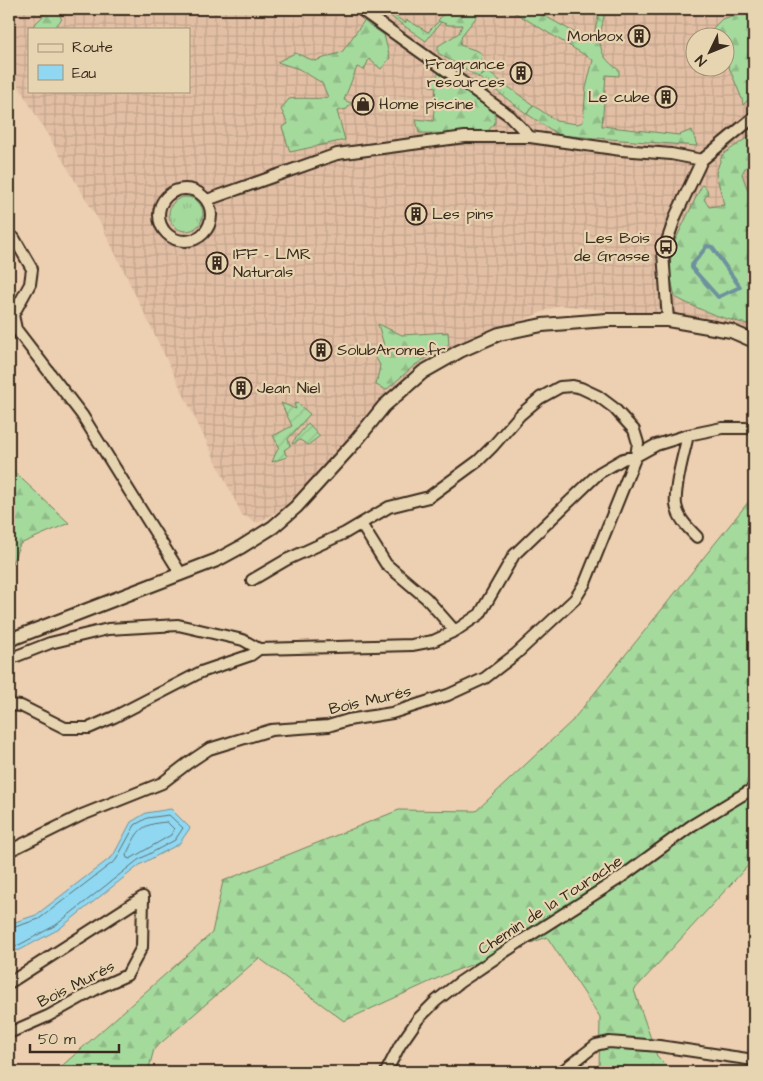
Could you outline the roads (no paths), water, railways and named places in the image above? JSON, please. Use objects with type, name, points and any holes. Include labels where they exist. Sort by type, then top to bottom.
[{"type":"street","points":[[360,9],[510,116],[530,137]]},
{"type":"street","points":[[668,320],[663,253],[676,215],[702,160],[754,117]]},
{"type":"street","points":[[207,200],[337,154],[465,137],[530,137],[621,150],[671,154],[702,160]]},
{"type":"street","points":[[186,189],[198,192],[207,200],[212,211],[211,223],[205,233],[196,240],[184,242],[172,239],[164,231],[159,220],[160,208],[165,198],[170,194],[186,189]]},
{"type":"street","points":[[9,236],[14,238],[32,269],[30,284],[13,315],[16,329],[82,415],[181,574]]},
{"type":"street","points":[[9,640],[217,560],[241,547],[273,527],[296,507],[384,406],[423,372],[460,351],[499,334],[542,325],[607,320],[668,320],[731,331],[754,341]]},
{"type":"street","name":"Bois Murés","points":[[9,851],[82,815],[162,783],[188,762],[209,749],[271,730],[328,726],[348,720],[392,713],[448,695],[485,678],[516,654],[575,599],[585,583],[636,456],[638,443],[634,430],[614,408],[598,396],[573,386],[560,386],[540,398],[520,415],[478,461],[429,497],[389,508],[345,533],[286,560],[252,580]]},
{"type":"street","points":[[9,659],[50,643],[108,629],[178,624],[243,640],[259,649],[412,645],[433,641],[455,631],[480,614],[514,555],[600,473],[623,459],[636,456],[656,445],[688,435],[722,428],[754,428]]},
{"type":"street","points":[[688,435],[676,506],[683,522],[697,537]]},
{"type":"street","points":[[361,524],[386,564],[426,598],[455,631]]},
{"type":"street","points":[[9,705],[22,706],[65,728],[88,728],[114,717],[202,672],[251,655],[259,649]]},
{"type":"street","name":"Chemin de la Tourache","points":[[386,1072],[400,1045],[418,1018],[454,986],[620,878],[690,826],[754,788]]},
{"type":"street","name":"Bois Murés","points":[[9,984],[143,897],[142,947],[127,975],[100,987],[48,1016],[9,1032]]},
{"type":"street","points":[[561,1072],[596,1045],[609,1042],[659,1046],[754,1060]]},
{"type":"water","points":[[171,809],[190,828],[179,844],[141,864],[59,929],[20,950],[9,952],[9,924],[36,915],[113,856],[131,822],[146,813]]},
{"type":"waterway","points":[[707,246],[712,247],[740,287],[718,297],[692,268],[692,265],[707,246]]},
{"type":"place","name":"Monbox","points":[[639,36]]},
{"type":"place","name":"Fragrance resources","points":[[521,73]]},
{"type":"place","name":"Le cube","points":[[666,97]]},
{"type":"place","name":"Home piscine","points":[[363,104]]},
{"type":"place","name":"Les pins","points":[[416,214]]},
{"type":"place","name":"Les Bois de Grasse","points":[[666,247]]},
{"type":"place","name":"IFF - LMR Naturals","points":[[217,263]]},
{"type":"place","name":"SolubArome.fr","points":[[321,350]]},
{"type":"place","name":"Jean Niel","points":[[241,388]]}]
